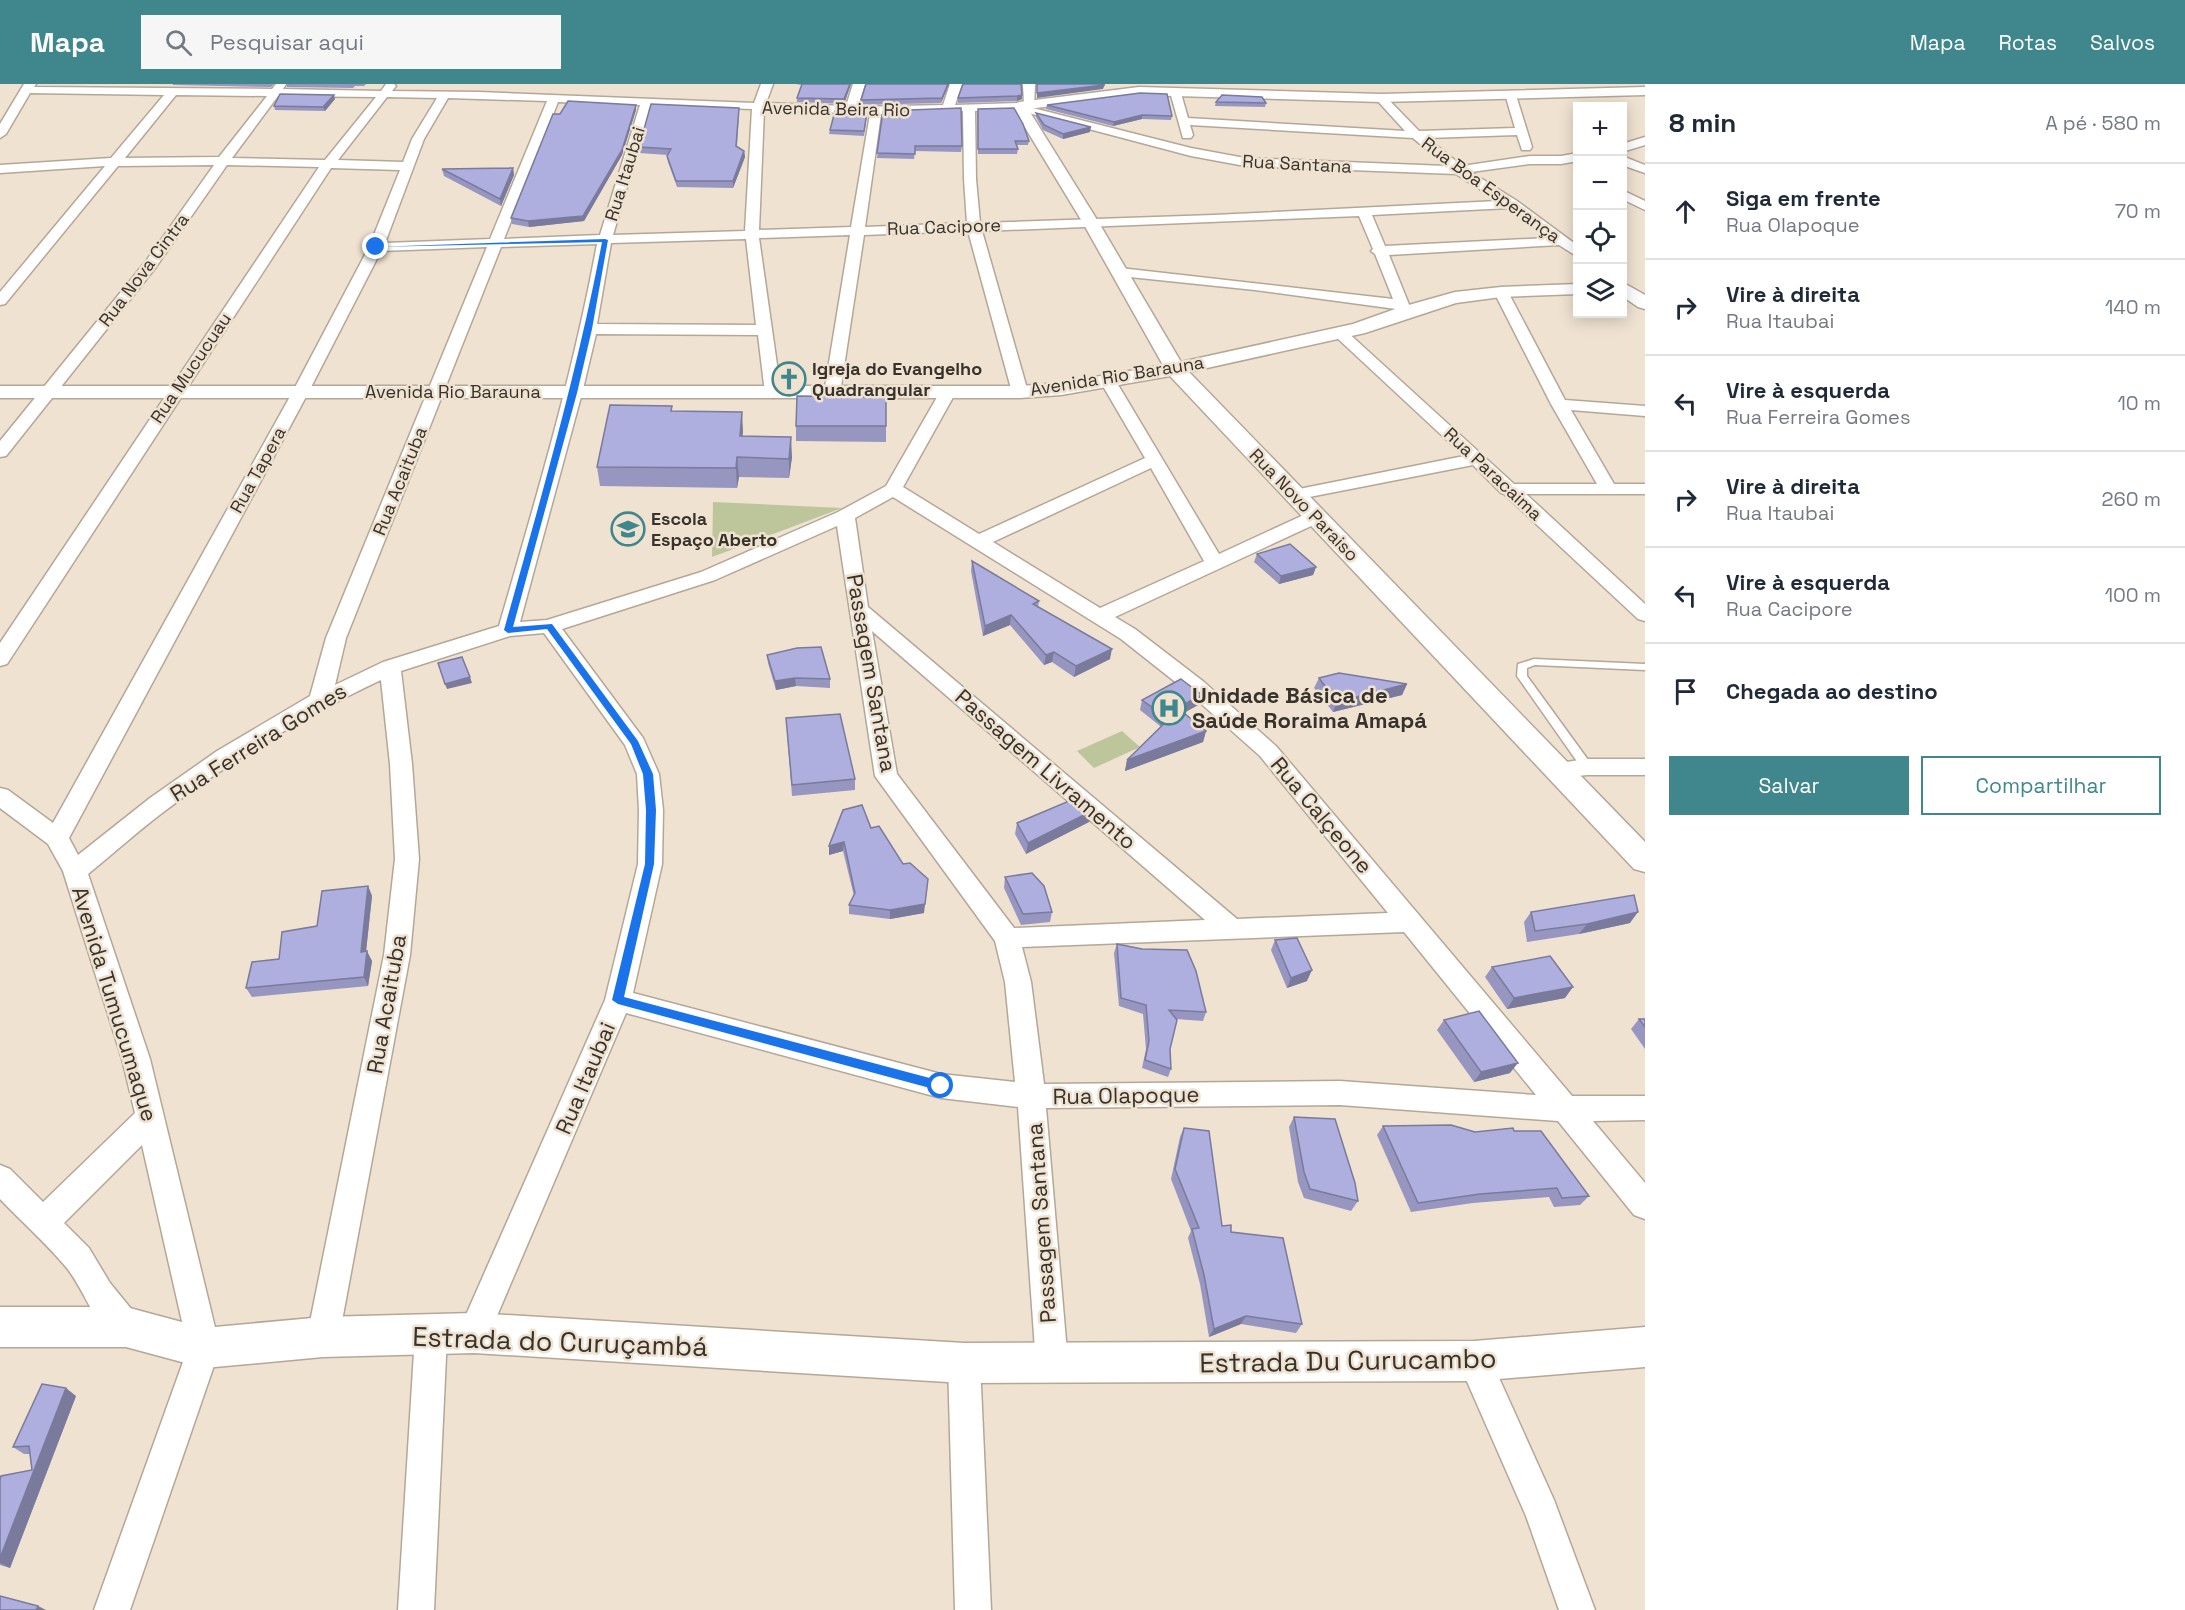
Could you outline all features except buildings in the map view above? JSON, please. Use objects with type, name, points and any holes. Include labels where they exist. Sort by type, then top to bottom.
[{"type":"street","points":[[200,93],[209,84]]},
{"type":"street","points":[[479,95],[486,84]]},
{"type":"street","name":"Rua Acaituba","points":[[320,700],[336,638],[437,391],[494,244],[561,98],[577,84]]},
{"type":"street","points":[[767,84],[758,108],[752,236],[773,393]]},
{"type":"street","points":[[851,110],[858,84]]},
{"type":"street","points":[[948,110],[956,84]]},
{"type":"street","points":[[1024,106],[1029,84]]},
{"type":"street","name":"Avenida Beira Rio","points":[[22,93],[47,87],[149,88],[172,93],[278,89],[387,89],[444,95],[658,100],[758,108],[876,111],[1024,106],[1138,91],[1381,98],[1645,91]]},
{"type":"street","name":"Rua Nova Cintra","points":[[0,452],[151,264],[223,161],[278,89]]},
{"type":"street","name":"Rua Mucucuau","points":[[0,659],[327,165],[346,144],[387,89]]},
{"type":"street","points":[[1176,92],[1191,152]]},
{"type":"street","points":[[0,133],[22,93]]},
{"type":"street","points":[[0,301],[172,93]]},
{"type":"street","points":[[1511,94],[1530,160]]},
{"type":"street","name":"Rua Tapera","points":[[57,838],[300,393],[376,247],[418,139],[444,95]]},
{"type":"street","name":"Rua Boa Esperança","points":[[1381,98],[1416,135],[1459,170],[1512,204],[1573,250]]},
{"type":"street","name":"Rua Itaubai","points":[[508,630],[574,393],[589,329],[605,240],[658,100]]},
{"type":"street","name":"Rua Santana","points":[[1024,106],[1191,152],[1252,163],[1459,170],[1530,160],[1573,158]]},
{"type":"street","name":"Rua Novo Paraiso","points":[[1024,106],[1175,369],[1645,861]]},
{"type":"street","points":[[969,109],[970,179],[974,226],[1020,392]]},
{"type":"street","points":[[832,393],[876,111]]},
{"type":"street","points":[[1184,120],[1416,135],[1520,131]]},
{"type":"street","points":[[1627,147],[1645,141]]},
{"type":"street","points":[[1627,148],[1645,150]]},
{"type":"street","points":[[1561,160],[1573,167]]},
{"type":"street","points":[[0,170],[116,162],[223,161],[408,166]]},
{"type":"street","points":[[1627,162],[1645,170]]},
{"type":"street","points":[[1627,196],[1645,207]]},
{"type":"street","name":"Rua Cacipore","points":[[376,247],[752,236],[858,230],[1365,213],[1512,204]]},
{"type":"street","points":[[1365,213],[1378,251],[1403,309]]},
{"type":"street","points":[[1378,251],[1560,241]]},
{"type":"street","points":[[1120,272],[1255,286],[1403,309]]},
{"type":"street","name":"Avenida Rio Barauna","points":[[0,392],[1020,392],[1061,389],[1175,369],[1340,333],[1403,309],[1455,298],[1501,292],[1573,289]]},
{"type":"street","points":[[1627,289],[1645,303]]},
{"type":"street","points":[[1501,292],[1559,404],[1608,488]]},
{"type":"street","points":[[589,329],[765,330]]},
{"type":"street","name":"Rua Paracaima","points":[[1340,333],[1645,615]]},
{"type":"street","points":[[1107,381],[1216,564]]},
{"type":"street","points":[[894,489],[948,392]]},
{"type":"street","points":[[1559,404],[1645,411]]},
{"type":"street","points":[[1294,495],[1474,459]]},
{"type":"street","points":[[980,541],[1154,460]]},
{"type":"street","name":"Rua Ferreira Gomes","points":[[75,871],[158,804],[206,771],[320,700],[390,666],[508,630],[549,626],[708,576],[845,516],[894,489]]},
{"type":"street","name":"Rua Calçeone","points":[[894,489],[1128,634],[1196,687],[1268,751],[1645,1205]]},
{"type":"street","points":[[1507,489],[1645,489]]},
{"type":"street","name":"Passagem Santana","points":[[845,516],[886,776],[1007,938],[1018,982],[1031,1096],[1052,1364]]},
{"type":"street","points":[[1100,616],[1315,517]]},
{"type":"street","name":"Passagem Livramento","points":[[860,610],[1232,929]]},
{"type":"street","name":"Rua Itaubai","points":[[474,1333],[618,1000],[650,864],[651,810],[648,774],[635,743],[549,626]]},
{"type":"street","name":"Rua Acaituba","points":[[323,1337],[397,954],[406,871],[401,764],[390,666]]},
{"type":"street","points":[[1560,770],[1587,767],[1645,767]]},
{"type":"street","name":"Avenida Tumucumaque","points":[[0,796],[57,838],[75,871],[136,1059],[204,1348]]},
{"type":"street","points":[[1007,938],[1412,922]]},
{"type":"street","name":"Rua Olapoque","points":[[618,1000],[941,1086],[1031,1096],[1340,1093],[1564,1109],[1645,1108]]},
{"type":"street","points":[[44,1222],[150,1117]]},
{"type":"street","points":[[0,1179],[78,1258],[99,1294],[126,1327]]},
{"type":"street","name":"Estrada do Curuçambá","points":[[0,1327],[126,1327],[204,1348],[323,1337],[430,1336],[474,1333],[964,1363],[1052,1364]]},
{"type":"street","points":[[416,1610],[430,1336]]},
{"type":"street","name":"Estrada Du Curucambo","points":[[1052,1364],[1474,1361],[1645,1347]]},
{"type":"street","points":[[112,1610],[204,1348]]},
{"type":"street","points":[[1474,1361],[1542,1512],[1577,1610]]},
{"type":"street","points":[[964,1363],[973,1610]]},
{"type":"lane","points":[[1587,767],[1522,675],[1522,666],[1534,662],[1645,667]]},
{"type":"green space","points":[[713,502],[842,508],[712,557]]},
{"type":"green space","points":[[1122,731],[1140,747],[1094,768],[1077,751]]},
{"type":"place","name":"Igreja do Evangelho Quadrangular","points":[[789,379]]},
{"type":"place","name":"Escola Espaço Aberto","points":[[628,529]]},
{"type":"place","name":"Unidade Básica de Saúde Roraima Amapá","points":[[1169,708]]},
{"type":"route","points":[[376,247],[605,240],[589,329],[574,393],[508,630],[549,626],[635,743],[648,774],[651,810],[650,864],[618,1000],[941,1086]]}]
